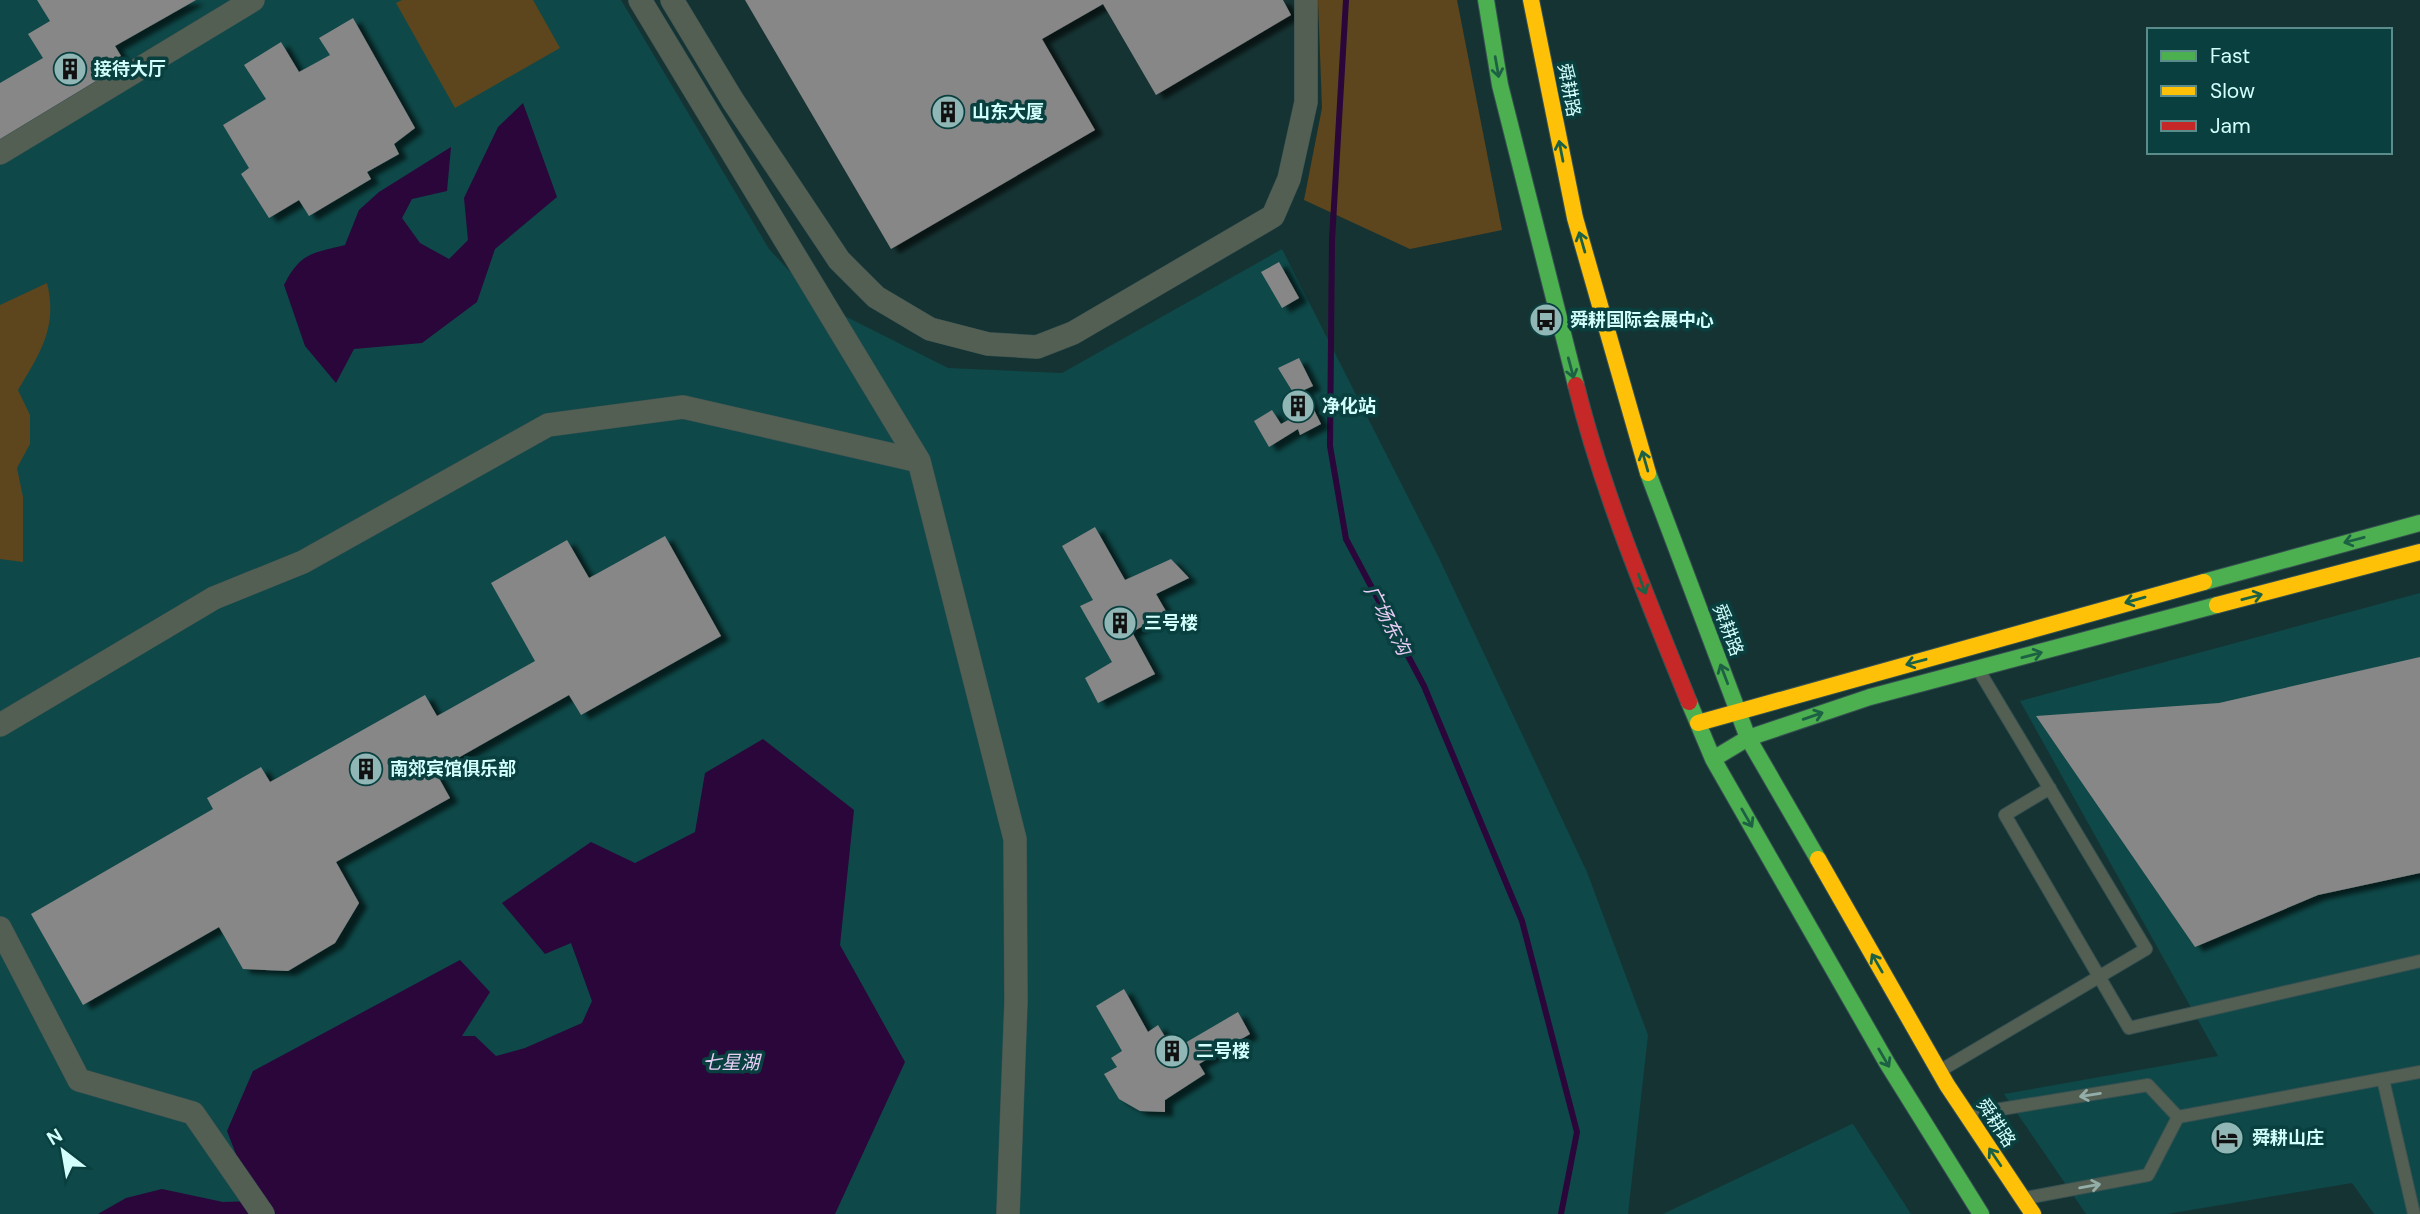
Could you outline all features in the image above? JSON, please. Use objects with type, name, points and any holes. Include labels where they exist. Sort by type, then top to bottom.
[{"type":"main road","points":[[1486,0],[1500,85],[1590,442],[1645,593],[1698,723],[1713,759],[1887,1063],[1981,1214]]},
{"type":"main road","name":"舜耕路","points":[[1531,0],[1575,218],[1643,453],[1748,738],[1939,1071],[2033,1214]]},
{"type":"main road","points":[[1698,723],[1739,714],[1818,688],[2420,523]]},
{"type":"main road","points":[[1713,759],[1748,738],[1870,697],[2420,552]]},
{"type":"street","points":[[0,153],[253,0]]},
{"type":"street","points":[[640,0],[919,461],[1015,839],[1016,1001],[1008,1214]]},
{"type":"street","points":[[672,0],[733,101],[839,260],[876,297],[930,328],[988,344],[1037,347],[1073,333],[1273,216],[1289,179],[1306,102],[1306,0]]},
{"type":"street","points":[[0,725],[214,598],[303,562],[548,425],[683,407],[919,461]]},
{"type":"street","points":[[0,928],[79,1080],[192,1113],[263,1214]]},
{"type":"lane","points":[[1939,1071],[2146,949],[1978,669]]},
{"type":"lane","points":[[2050,788],[2005,815],[2129,1028],[2420,961]]},
{"type":"lane","points":[[2178,1117],[2420,1072]]},
{"type":"lane","points":[[2383,1079],[2416,1200],[2414,1214]]},
{"type":"lane","points":[[1967,1115],[2148,1085],[2178,1117]]},
{"type":"lane","points":[[2023,1198],[2148,1175],[2178,1117]]},
{"type":"shaded area","points":[[0,0],[621,0],[769,249],[819,303],[948,368],[1062,373],[1282,249],[1439,558],[1587,872],[1648,1035],[1628,1214],[0,1214]]},
{"type":"shaded area","points":[[402,0],[533,0],[560,48],[455,108],[396,3]]},
{"type":"shaded area","points":[[1318,0],[1457,0],[1502,230],[1410,249],[1304,200],[1322,108]]},
{"type":"shaded area","points":[[47,283],[50,313],[45,339],[18,390],[30,415],[30,444],[17,468],[23,497],[23,562],[0,559],[0,305]]},
{"type":"shaded area","points":[[2420,593],[2420,1214],[2374,1214],[2352,1183],[2167,1214],[2086,1214],[2004,1094],[2218,1056],[2020,701]]},
{"type":"shaded area","points":[[1852,1124],[1911,1214],[1663,1214]]},
{"type":"water","points":[[523,103],[557,197],[495,249],[477,302],[422,343],[354,349],[336,383],[305,346],[284,285],[290,274],[308,256],[345,245],[359,210],[379,192],[451,147],[447,191],[412,199],[402,218],[420,243],[449,259],[468,240],[464,198],[498,127]]},
{"type":"water","name":"七星湖","points":[[763,739],[854,810],[840,945],[905,1062],[835,1214],[98,1214],[126,1198],[162,1189],[223,1202],[254,1201],[227,1131],[253,1071],[460,960],[490,992],[462,1036],[475,1036],[496,1056],[525,1048],[582,1023],[592,1001],[571,943],[545,954],[502,903],[591,842],[635,863],[695,832],[705,773]]},
{"type":"building","name":"接待大厅","points":[[37,0],[196,0],[115,46],[121,56],[111,59],[122,78],[0,151],[0,83],[43,58],[28,34],[50,21]]},
{"type":"building","name":"山东大厦","points":[[745,0],[1283,0],[1291,15],[1156,95],[1103,4],[1042,39],[1095,130],[891,249]]},
{"type":"building","points":[[353,18],[415,128],[394,144],[399,154],[367,172],[371,179],[309,216],[299,200],[269,218],[241,174],[249,168],[223,125],[266,99],[244,65],[281,42],[299,72],[330,55],[319,38]]},
{"type":"building","points":[[1279,262],[1299,298],[1282,308],[1261,272]]},
{"type":"building","name":"净化站","points":[[1299,358],[1313,386],[1304,390],[1321,424],[1300,435],[1298,429],[1269,447],[1254,421],[1272,410],[1281,424],[1292,418],[1282,401],[1294,394],[1278,368]]},
{"type":"building","name":"三号楼","points":[[1095,527],[1125,580],[1171,559],[1189,578],[1156,594],[1167,613],[1132,632],[1155,674],[1098,703],[1085,678],[1112,662],[1080,606],[1093,600],[1062,546]]},
{"type":"building","name":"南郊宾馆俱乐部","points":[[665,536],[721,636],[581,715],[569,695],[435,771],[450,798],[336,862],[359,903],[335,943],[288,971],[243,969],[219,927],[83,1005],[31,914],[213,809],[207,798],[261,767],[270,782],[425,695],[437,716],[535,661],[491,583],[567,540],[589,578]]},
{"type":"building","points":[[2420,657],[2420,873],[2318,895],[2195,947],[2036,716],[2219,703]]},
{"type":"building","name":"二号楼","points":[[1124,989],[1148,1032],[1158,1025],[1173,1050],[1238,1012],[1250,1034],[1199,1064],[1205,1074],[1165,1100],[1165,1112],[1140,1111],[1119,1099],[1104,1074],[1117,1067],[1111,1058],[1122,1051],[1096,1006]]},
{"type":"waterway","name":"广场东沟","points":[[1346,0],[1332,240],[1330,446],[1346,539],[1424,686],[1522,921],[1577,1132],[1561,1214]]},
{"type":"traffic: fast","points":[[1486,0],[1500,85],[1576,385]]},
{"type":"traffic: fast","points":[[1648,473],[1748,738],[1818,859]]},
{"type":"traffic: fast","points":[[2204,582],[2420,523]]},
{"type":"traffic: fast","points":[[1713,759],[1748,738],[1870,697],[2217,605]]},
{"type":"traffic: fast","points":[[1689,702],[1713,759],[1887,1063],[1981,1214]]},
{"type":"traffic: slow","points":[[1531,0],[1575,218],[1648,473]]},
{"type":"traffic: slow","points":[[2217,605],[2420,552]]},
{"type":"traffic: slow","points":[[1698,723],[2204,582]]},
{"type":"traffic: slow","points":[[1818,859],[1947,1085],[2033,1214]]},
{"type":"traffic: jam","points":[[1576,385],[1613,506],[1689,702]]},
{"type":"place","name":"接待大厅","points":[[70,69]]},
{"type":"place","name":"山东大厦","points":[[948,112]]},
{"type":"place","name":"舜耕国际会展中心","points":[[1546,320]]},
{"type":"place","name":"净化站","points":[[1298,406]]},
{"type":"place","name":"三号楼","points":[[1120,623]]},
{"type":"place","name":"南郊宾馆俱乐部","points":[[366,769]]},
{"type":"place","name":"二号楼","points":[[1172,1051]]},
{"type":"place","name":"舜耕山庄","points":[[2227,1138]]}]
